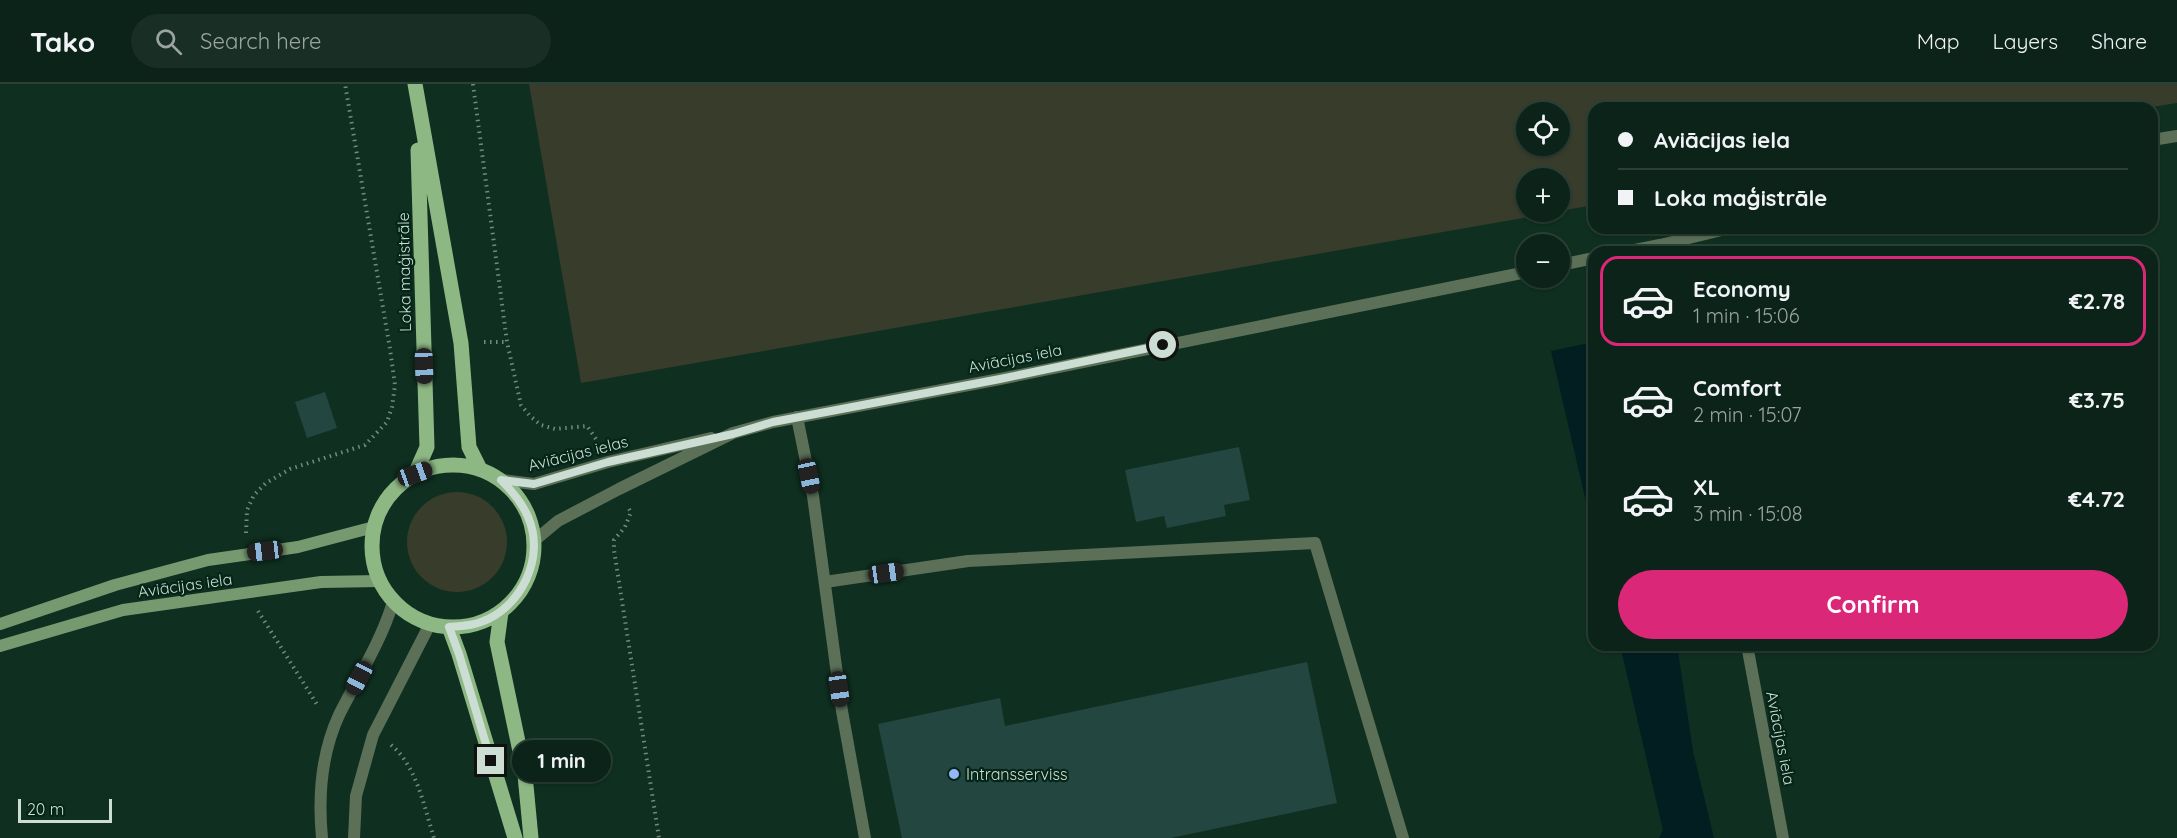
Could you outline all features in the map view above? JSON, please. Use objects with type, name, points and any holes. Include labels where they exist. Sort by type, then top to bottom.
[{"type":"main road","name":"Loka maģistrāle","points":[[415,84],[461,343],[469,447],[480,469]]},
{"type":"main road","name":"Loka maģistrāle","points":[[415,474],[427,447],[417,102]]},
{"type":"main road","points":[[458,465],[480,469],[501,480],[518,497],[529,518],[534,541],[533,562],[526,581],[515,598],[501,612],[482,622],[466,626],[449,627],[430,624],[411,615],[393,602],[379,582],[372,554],[374,527],[382,505],[396,487],[415,474],[436,466],[458,465]]},
{"type":"main road","points":[[0,624],[114,585],[208,560],[298,547],[374,527]]},
{"type":"main road","name":"Aviācijas iela","points":[[0,646],[123,610],[321,582],[379,582]]},
{"type":"main road","points":[[501,612],[497,642],[525,775],[531,838]]},
{"type":"main road","points":[[449,627],[515,838]]},
{"type":"street","points":[[2158,139],[2177,136]]},
{"type":"street","points":[[1668,246],[1709,234]]},
{"type":"street","points":[[1570,263],[1588,259]]},
{"type":"street","name":"Aviācijas iela","points":[[534,541],[558,521],[733,434],[797,417],[1000,379],[1516,274]]},
{"type":"street","points":[[797,417],[813,496],[842,711],[865,838]]},
{"type":"street","name":"Aviācijas ielas","points":[[501,480],[534,484],[608,462],[733,434]]},
{"type":"street","points":[[825,582],[969,561],[1315,543],[1403,838]]},
{"type":"street","points":[[322,838],[320,790],[324,759],[338,717],[385,628],[393,602]]},
{"type":"street","points":[[354,838],[356,796],[373,735],[430,624]]},
{"type":"street","name":"Aviācijas iela","points":[[1748,651],[1783,838]]},
{"type":"path","points":[[245,525],[247,510],[254,495],[267,483],[290,470],[365,445],[387,422],[392,407],[395,385],[390,350],[345,84]]},
{"type":"green space","points":[[529,84],[2177,84],[2177,103],[2158,106],[2158,102],[1588,102],[1588,206],[1570,209],[1570,168],[1516,168],[1516,219],[581,383]]},
{"type":"green space","points":[[457,492],[485,500],[499,514],[507,542],[499,570],[485,584],[457,592],[429,584],[415,570],[407,542],[415,514],[429,500]]},
{"type":"water","points":[[1588,343],[1588,510],[1551,351]]},
{"type":"water","points":[[1621,651],[1678,651],[1693,751],[1714,838],[1659,838],[1663,830]]},
{"type":"building","points":[[325,392],[337,428],[307,438],[295,402]]},
{"type":"building","points":[[1239,447],[1250,500],[1224,505],[1226,516],[1167,528],[1164,516],[1136,522],[1125,470]]},
{"type":"building","points":[[1307,662],[1337,803],[1171,838],[902,838],[878,724],[1000,698],[1005,726]]},
{"type":"place","name":"Intransserviss","points":[[954,774]]},
{"type":"route","points":[[491,761],[449,627],[482,622],[501,612],[515,598],[526,581],[533,562],[534,541],[529,518],[518,497],[501,480],[534,484],[608,462],[733,434],[773,422],[1163,345]]}]
